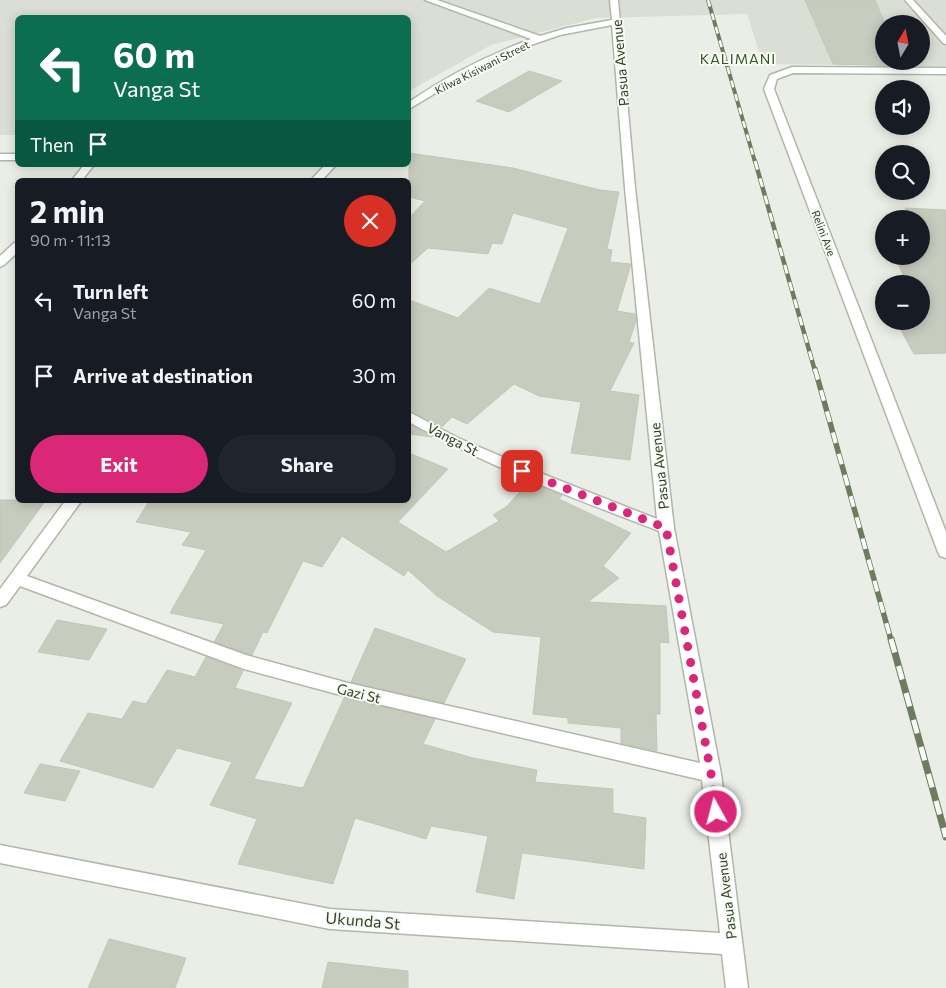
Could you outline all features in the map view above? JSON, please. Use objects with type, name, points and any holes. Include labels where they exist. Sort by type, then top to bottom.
[{"type":"street","points":[[429,0],[538,38]]},
{"type":"street","name":"Pasua Avenue","points":[[614,0],[630,188],[666,528],[711,774],[737,988]]},
{"type":"street","points":[[909,0],[946,41]]},
{"type":"street","name":"Kilwa Kisiwani Street","points":[[411,105],[455,78],[538,38],[572,29],[616,22]]},
{"type":"street","name":"Relini Ave","points":[[946,71],[792,70],[773,76],[769,88],[946,552]]},
{"type":"street","points":[[0,157],[15,157]]},
{"type":"street","points":[[79,178],[87,167]]},
{"type":"street","points":[[318,178],[329,167]]},
{"type":"street","points":[[0,263],[15,248]]},
{"type":"street","name":"Vanga St","points":[[411,417],[454,442],[538,478],[666,528]]},
{"type":"street","points":[[0,601],[72,503]]},
{"type":"street","name":"Gazi St","points":[[17,579],[244,662],[348,690],[711,774]]},
{"type":"street","name":"Ukunda St","points":[[0,854],[330,919],[732,944]]},
{"type":"shaded area","points":[[0,0],[946,0],[946,66],[930,66],[930,15],[875,15],[875,65],[763,64],[747,14],[596,18],[491,45],[411,90],[411,15],[15,15],[15,135],[0,135]]},
{"type":"building","points":[[805,0],[875,0],[881,15],[875,15],[875,65],[833,64]]},
{"type":"building","points":[[529,71],[562,81],[509,112],[476,101]]},
{"type":"building","points":[[411,153],[513,168],[600,190],[619,192],[607,249],[612,250],[610,262],[631,264],[617,311],[635,314],[636,321],[629,342],[634,343],[610,391],[639,395],[630,460],[571,453],[581,402],[539,396],[514,384],[467,424],[452,417],[442,427],[411,411],[411,301],[458,318],[489,288],[540,304],[568,228],[513,213],[502,244],[492,243],[488,254],[428,248],[411,263],[411,216],[425,201],[411,198],[411,178],[409,178]]},
{"type":"building","points":[[905,208],[946,210],[946,353],[914,354],[901,330],[930,330],[930,275],[903,275],[899,265],[930,265],[930,210],[906,210]]},
{"type":"building","points":[[411,425],[432,437],[411,434]]},
{"type":"building","points":[[411,454],[448,469],[398,522],[446,552],[499,521],[493,515],[507,506],[529,482],[562,495],[559,499],[631,533],[603,566],[619,578],[588,602],[666,606],[669,643],[660,642],[660,714],[656,714],[657,751],[621,743],[621,728],[568,723],[568,718],[533,714],[541,637],[493,632],[437,596],[408,570],[404,576],[342,536],[322,567],[303,561],[267,633],[263,632],[252,655],[214,642],[224,624],[170,613],[206,550],[182,545],[191,532],[136,522],[148,503],[411,503]]},
{"type":"building","points":[[0,500],[15,500],[15,503],[44,503],[0,563]]},
{"type":"building","points":[[57,620],[107,629],[89,660],[38,652]]},
{"type":"building","points":[[375,628],[466,659],[444,703],[351,682]]},
{"type":"building","points":[[206,657],[243,671],[235,688],[292,703],[254,779],[303,788],[344,698],[435,719],[423,744],[473,758],[537,770],[535,782],[613,789],[613,813],[646,818],[644,869],[522,853],[514,899],[476,892],[488,836],[431,826],[426,839],[355,818],[333,884],[238,864],[257,819],[210,805],[232,762],[177,748],[153,788],[60,761],[88,713],[122,719],[133,701],[146,704],[167,670],[195,677]]},
{"type":"building","points":[[40,764],[80,771],[65,801],[24,793]]},
{"type":"building","points":[[109,939],[186,958],[175,988],[88,988]]},
{"type":"building","points":[[328,962],[408,971],[408,988],[322,988]]},
{"type":"railway","points":[[708,0],[755,162]]},
{"type":"railway","points":[[755,161],[815,371]]},
{"type":"railway","points":[[815,369],[891,640]]},
{"type":"railway","points":[[891,639],[946,837]]},
{"type":"district","name":"KALIMANI","points":[[738,58]]},
{"type":"route","points":[[522,471],[666,528],[711,774],[716,812]]}]
